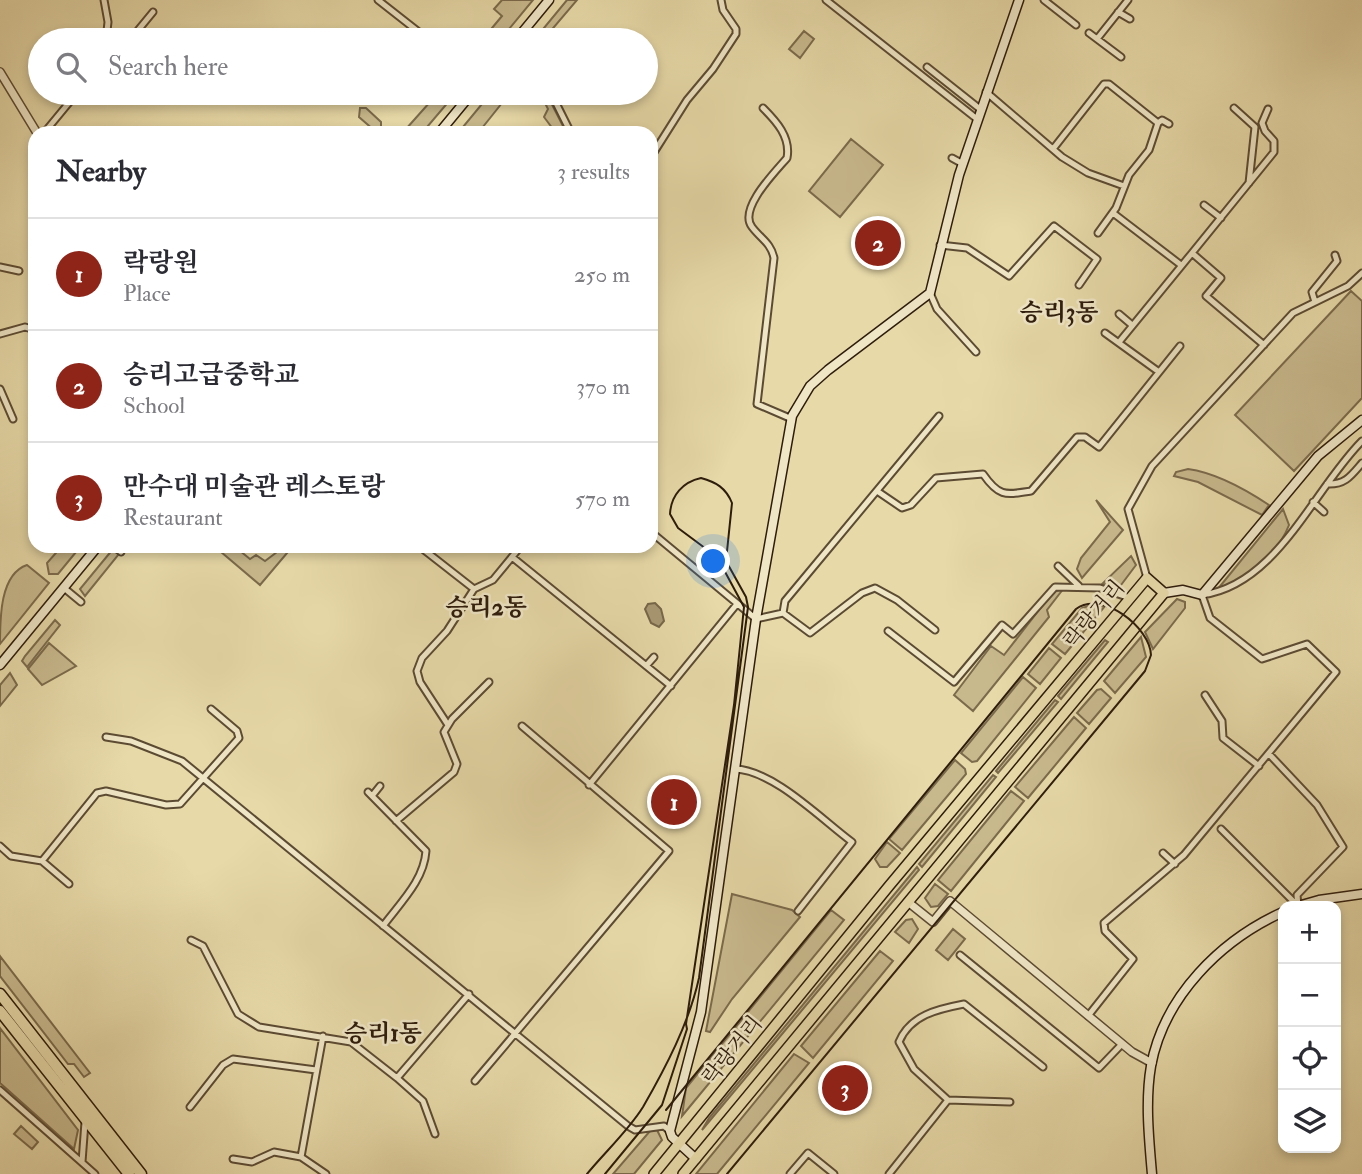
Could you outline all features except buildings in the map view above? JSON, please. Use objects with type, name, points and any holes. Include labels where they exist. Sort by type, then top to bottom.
[{"type":"highway","points":[[0,994],[141,1174]]},
{"type":"highway","points":[[0,1011],[85,1122],[129,1174]]},
{"type":"main road","points":[[528,28],[549,0]]},
{"type":"main road","points":[[696,1159],[679,1144],[670,1131],[701,1012],[756,619],[792,419],[810,386],[930,293],[962,164],[1019,0]]},
{"type":"main road","points":[[445,126],[462,105]]},
{"type":"main road","points":[[1164,593],[1183,590],[1202,596],[1318,456],[1362,420]]},
{"type":"main road","points":[[0,665],[93,553]]},
{"type":"main road","name":"락랑거리","points":[[654,1174],[854,928],[1147,578],[1164,593],[683,1174]]},
{"type":"main road","points":[[1316,901],[1362,894]]},
{"type":"main road","points":[[1152,1174],[1147,1096],[1152,1063],[1171,1015],[1192,981],[1224,947],[1256,925],[1278,914]]},
{"type":"street","points":[[104,0],[107,28]]},
{"type":"street","points":[[379,0],[414,28]]},
{"type":"street","points":[[658,146],[687,100],[718,63],[736,34],[736,29],[723,10],[721,0]]},
{"type":"street","points":[[826,0],[977,119]]},
{"type":"street","points":[[1044,0],[1076,25]]},
{"type":"street","points":[[1097,39],[1128,0]]},
{"type":"street","points":[[140,28],[153,12]]},
{"type":"street","points":[[1118,12],[1130,19]]},
{"type":"street","points":[[1089,33],[1121,57]]},
{"type":"street","points":[[927,67],[980,109]]},
{"type":"street","points":[[0,72],[33,126]]},
{"type":"street","points":[[1052,149],[1104,84],[1110,84],[1158,124]]},
{"type":"street","points":[[986,92],[1052,149],[1088,173],[1124,186]]},
{"type":"street","points":[[50,126],[66,105]]},
{"type":"street","points":[[557,105],[568,126]]},
{"type":"street","points":[[763,107],[785,135],[788,151],[787,158],[756,196],[749,219],[750,225],[773,250],[775,258],[755,404],[792,419]]},
{"type":"street","points":[[1234,107],[1255,127],[1249,183]]},
{"type":"street","points":[[1120,341],[1221,219],[1276,147],[1263,127],[1268,109]]},
{"type":"street","points":[[1098,233],[1113,213],[1124,186],[1149,150],[1158,124],[1162,120],[1169,124]]},
{"type":"street","points":[[952,158],[962,164]]},
{"type":"street","points":[[1203,205],[1221,219]]},
{"type":"street","points":[[1113,213],[1181,265]]},
{"type":"street","points":[[940,245],[967,248],[1009,276],[1054,226],[1097,259],[1079,285]]},
{"type":"street","points":[[1192,253],[1221,278],[1206,296],[1264,345]]},
{"type":"street","points":[[1315,302],[1312,292],[1338,261],[1335,255]]},
{"type":"street","points":[[0,267],[19,271]]},
{"type":"street","points":[[1147,578],[1128,509],[1152,466],[1293,313],[1348,286],[1362,273]]},
{"type":"street","points":[[930,293],[937,309],[976,352]]},
{"type":"street","points":[[1119,314],[1132,325]]},
{"type":"street","points":[[0,334],[28,328]]},
{"type":"street","points":[[1105,332],[1158,372]]},
{"type":"street","points":[[877,491],[902,508],[911,505],[936,478],[983,474],[992,488],[1004,495],[1031,491],[1077,437],[1099,447],[1180,346]]},
{"type":"street","points":[[0,389],[13,419]]},
{"type":"street","points":[[783,613],[785,601],[939,415]]},
{"type":"street","points":[[1088,1016],[1133,959],[1105,931],[1104,923],[1162,872],[1175,864],[1336,672],[1307,644],[1262,659],[1253,654],[1210,618],[1202,596],[1232,588],[1247,579],[1269,558],[1362,441]]},
{"type":"street","points":[[1327,484],[1339,484],[1350,478],[1362,463]]},
{"type":"street","points":[[1313,502],[1324,512]]},
{"type":"street","points":[[658,538],[756,619],[783,613],[810,633],[862,593],[875,588],[897,600],[934,630]]},
{"type":"street","points":[[428,553],[474,589]]},
{"type":"street","points":[[448,725],[439,706],[420,682],[417,671],[422,658],[447,631],[474,589],[493,580],[515,553]]},
{"type":"street","points":[[512,557],[671,686]]},
{"type":"street","points":[[1058,566],[1079,586]]},
{"type":"street","points":[[888,631],[954,682],[1002,625],[1013,634],[1048,592],[1063,585],[1079,586],[1118,592],[1130,598]]},
{"type":"street","points":[[64,588],[81,602]]},
{"type":"street","points":[[589,785],[737,604]]},
{"type":"street","points":[[646,666],[654,657]]},
{"type":"street","points":[[396,821],[454,772],[457,764],[444,732],[489,682]]},
{"type":"street","points":[[1205,695],[1222,721],[1223,738],[1259,766]]},
{"type":"street","points":[[42,861],[97,793],[106,791],[173,806],[187,799],[239,738],[237,731],[211,709]]},
{"type":"street","points":[[475,1081],[669,851],[522,726]]},
{"type":"street","points":[[106,737],[156,749],[182,761],[628,1126],[635,1130],[664,1126],[670,1131]]},
{"type":"street","points":[[1269,754],[1317,805],[1343,847],[1297,895],[1298,901]]},
{"type":"street","points":[[735,769],[747,769],[772,781],[852,842],[797,911]]},
{"type":"street","points":[[380,786],[370,794],[426,851],[425,867],[383,926]]},
{"type":"street","points":[[1220,829],[1293,901]]},
{"type":"street","points":[[0,846],[11,856],[42,861],[69,884]]},
{"type":"street","points":[[1163,853],[1175,864]]},
{"type":"street","points":[[908,902],[933,922],[950,901],[1122,1044],[1152,1063]]},
{"type":"street","points":[[191,940],[204,946],[238,1014],[246,1022],[259,1027],[351,1042],[423,1101],[435,1134]]},
{"type":"street","points":[[960,955],[1099,1068],[1122,1044]]},
{"type":"street","points":[[397,1078],[469,994]]},
{"type":"street","points":[[1010,1102],[948,1100],[914,1069],[899,1042],[904,1030],[937,1010],[964,1004],[1043,1067]]},
{"type":"street","points":[[301,1157],[323,1036]]},
{"type":"street","points":[[190,1107],[223,1065],[233,1059],[316,1070]]},
{"type":"street","points":[[0,1090],[95,1174]]},
{"type":"street","points":[[889,1174],[948,1100]]},
{"type":"street","points":[[82,1162],[85,1122]]},
{"type":"street","points":[[233,1159],[252,1162],[274,1152],[301,1157],[326,1174]]},
{"type":"street","points":[[790,1174],[808,1153],[834,1174]]},
{"type":"shaded area","points":[[502,0],[533,0],[510,28],[492,28],[502,16],[494,9]]},
{"type":"shaded area","points":[[567,0],[577,0],[553,28],[544,28]]},
{"type":"shaded area","points":[[804,31],[814,39],[800,58],[789,49]]},
{"type":"shaded area","points":[[427,105],[446,105],[428,126],[409,126]]},
{"type":"shaded area","points":[[481,105],[500,105],[484,126],[464,126]]},
{"type":"shaded area","points":[[546,105],[552,105],[563,126],[551,126],[544,117],[548,109]]},
{"type":"shaded area","points":[[360,108],[366,108],[381,122],[381,126],[369,126],[359,117]]},
{"type":"shaded area","points":[[851,139],[883,165],[840,217],[809,191]]},
{"type":"shaded area","points":[[1351,291],[1362,301],[1362,398],[1294,471],[1235,415]]},
{"type":"shaded area","points":[[1188,469],[1230,482],[1269,505],[1262,515],[1198,482],[1174,476],[1176,472]]},
{"type":"shaded area","points":[[1096,500],[1123,530],[1082,578],[1077,569],[1081,558],[1110,522]]},
{"type":"shaded area","points":[[1283,509],[1289,525],[1277,547],[1259,565],[1217,590]]},
{"type":"shaded area","points":[[56,553],[75,553],[58,574],[49,574],[47,563]]},
{"type":"shaded area","points":[[110,553],[119,554],[85,596],[80,589]]},
{"type":"shaded area","points":[[222,553],[243,553],[250,559],[256,555],[265,561],[276,553],[287,553],[260,585]]},
{"type":"shaded area","points":[[1131,556],[1136,565],[1121,585],[1102,584]]},
{"type":"shaded area","points":[[27,565],[49,583],[0,644],[3,598],[11,577]]},
{"type":"shaded area","points":[[1064,588],[1047,610],[1049,617],[973,711],[954,695],[991,646],[1004,655],[1053,592]]},
{"type":"shaded area","points":[[1177,599],[1185,602],[1185,608],[1153,649],[1145,632]]},
{"type":"shaded area","points":[[655,603],[661,609],[664,621],[659,627],[651,623],[645,609],[648,604]]},
{"type":"shaded area","points":[[1091,605],[1105,606],[1065,654],[1052,644],[1082,608]]},
{"type":"shaded area","points":[[55,620],[60,625],[27,667],[22,661]]},
{"type":"shaded area","points":[[1141,637],[1146,657],[1115,693],[1104,681]]},
{"type":"shaded area","points":[[1105,640],[1108,642],[1061,699],[1058,696]]},
{"type":"shaded area","points":[[49,643],[76,666],[42,685],[28,669]]},
{"type":"shaded area","points":[[1049,648],[1061,658],[1040,684],[1028,674]]},
{"type":"shaded area","points":[[10,673],[17,685],[0,706],[0,685]]},
{"type":"shaded area","points":[[1023,677],[1036,688],[977,761],[972,762],[961,753]]},
{"type":"shaded area","points":[[1101,689],[1111,698],[1089,724],[1077,713],[1097,690]]},
{"type":"shaded area","points":[[1055,700],[1058,702],[998,773],[996,771]]},
{"type":"shaded area","points":[[1074,717],[1086,728],[1028,798],[1015,787]]},
{"type":"shaded area","points":[[955,760],[965,769],[966,774],[902,850],[889,839]]},
{"type":"shaded area","points":[[993,775],[996,777],[922,867],[919,864]]},
{"type":"shaded area","points":[[1011,791],[1024,801],[951,891],[938,880]]},
{"type":"shaded area","points":[[887,842],[900,853],[887,867],[880,867],[875,859]]},
{"type":"shaded area","points":[[917,867],[919,870],[702,1130],[709,1118]]},
{"type":"shaded area","points":[[935,884],[948,894],[938,906],[931,907],[925,898]]},
{"type":"shaded area","points":[[732,894],[792,910],[800,917],[732,999],[710,1032],[706,1031]]},
{"type":"shaded area","points":[[831,910],[844,920],[682,1116],[686,1088]]},
{"type":"shaded area","points":[[912,919],[918,929],[909,943],[895,932],[906,920]]},
{"type":"shaded area","points":[[953,929],[965,939],[948,960],[936,950]]},
{"type":"shaded area","points":[[880,951],[893,961],[813,1058],[801,1046]]},
{"type":"shaded area","points":[[0,956],[90,1073],[84,1077],[74,1064],[68,1064],[0,976]]},
{"type":"shaded area","points":[[0,1028],[78,1130],[74,1149],[0,1083]]},
{"type":"shaded area","points":[[794,1054],[809,1063],[717,1174],[696,1174]]},
{"type":"shaded area","points":[[21,1126],[38,1142],[32,1149],[14,1134]]},
{"type":"shaded area","points":[[657,1130],[662,1140],[634,1174],[613,1174],[650,1131]]},
{"type":"tram line","points":[[587,1174],[643,1107],[683,1028],[689,1012],[695,995],[699,978],[748,607],[746,597],[726,561],[732,503],[720,486],[701,478],[679,490],[670,514],[678,528],[717,557],[744,607],[734,705],[686,1024],[687,1029],[662,1105],[605,1174]]},
{"type":"tram line","points":[[666,1110],[1076,609],[1087,604],[1099,604],[1123,614],[1134,623],[1149,644],[1151,655],[1145,671],[727,1174]]},
{"type":"place","name":"승리고급중학교","points":[[878,243]]},
{"type":"place","name":"락랑원","points":[[674,802]]},
{"type":"place","name":"만수대 미술관 레스토랑","points":[[845,1088]]},
{"type":"district","name":"승리3동","points":[[1059,312]]},
{"type":"district","name":"승리2동","points":[[486,607]]},
{"type":"district","name":"승리1동","points":[[383,1033]]}]
